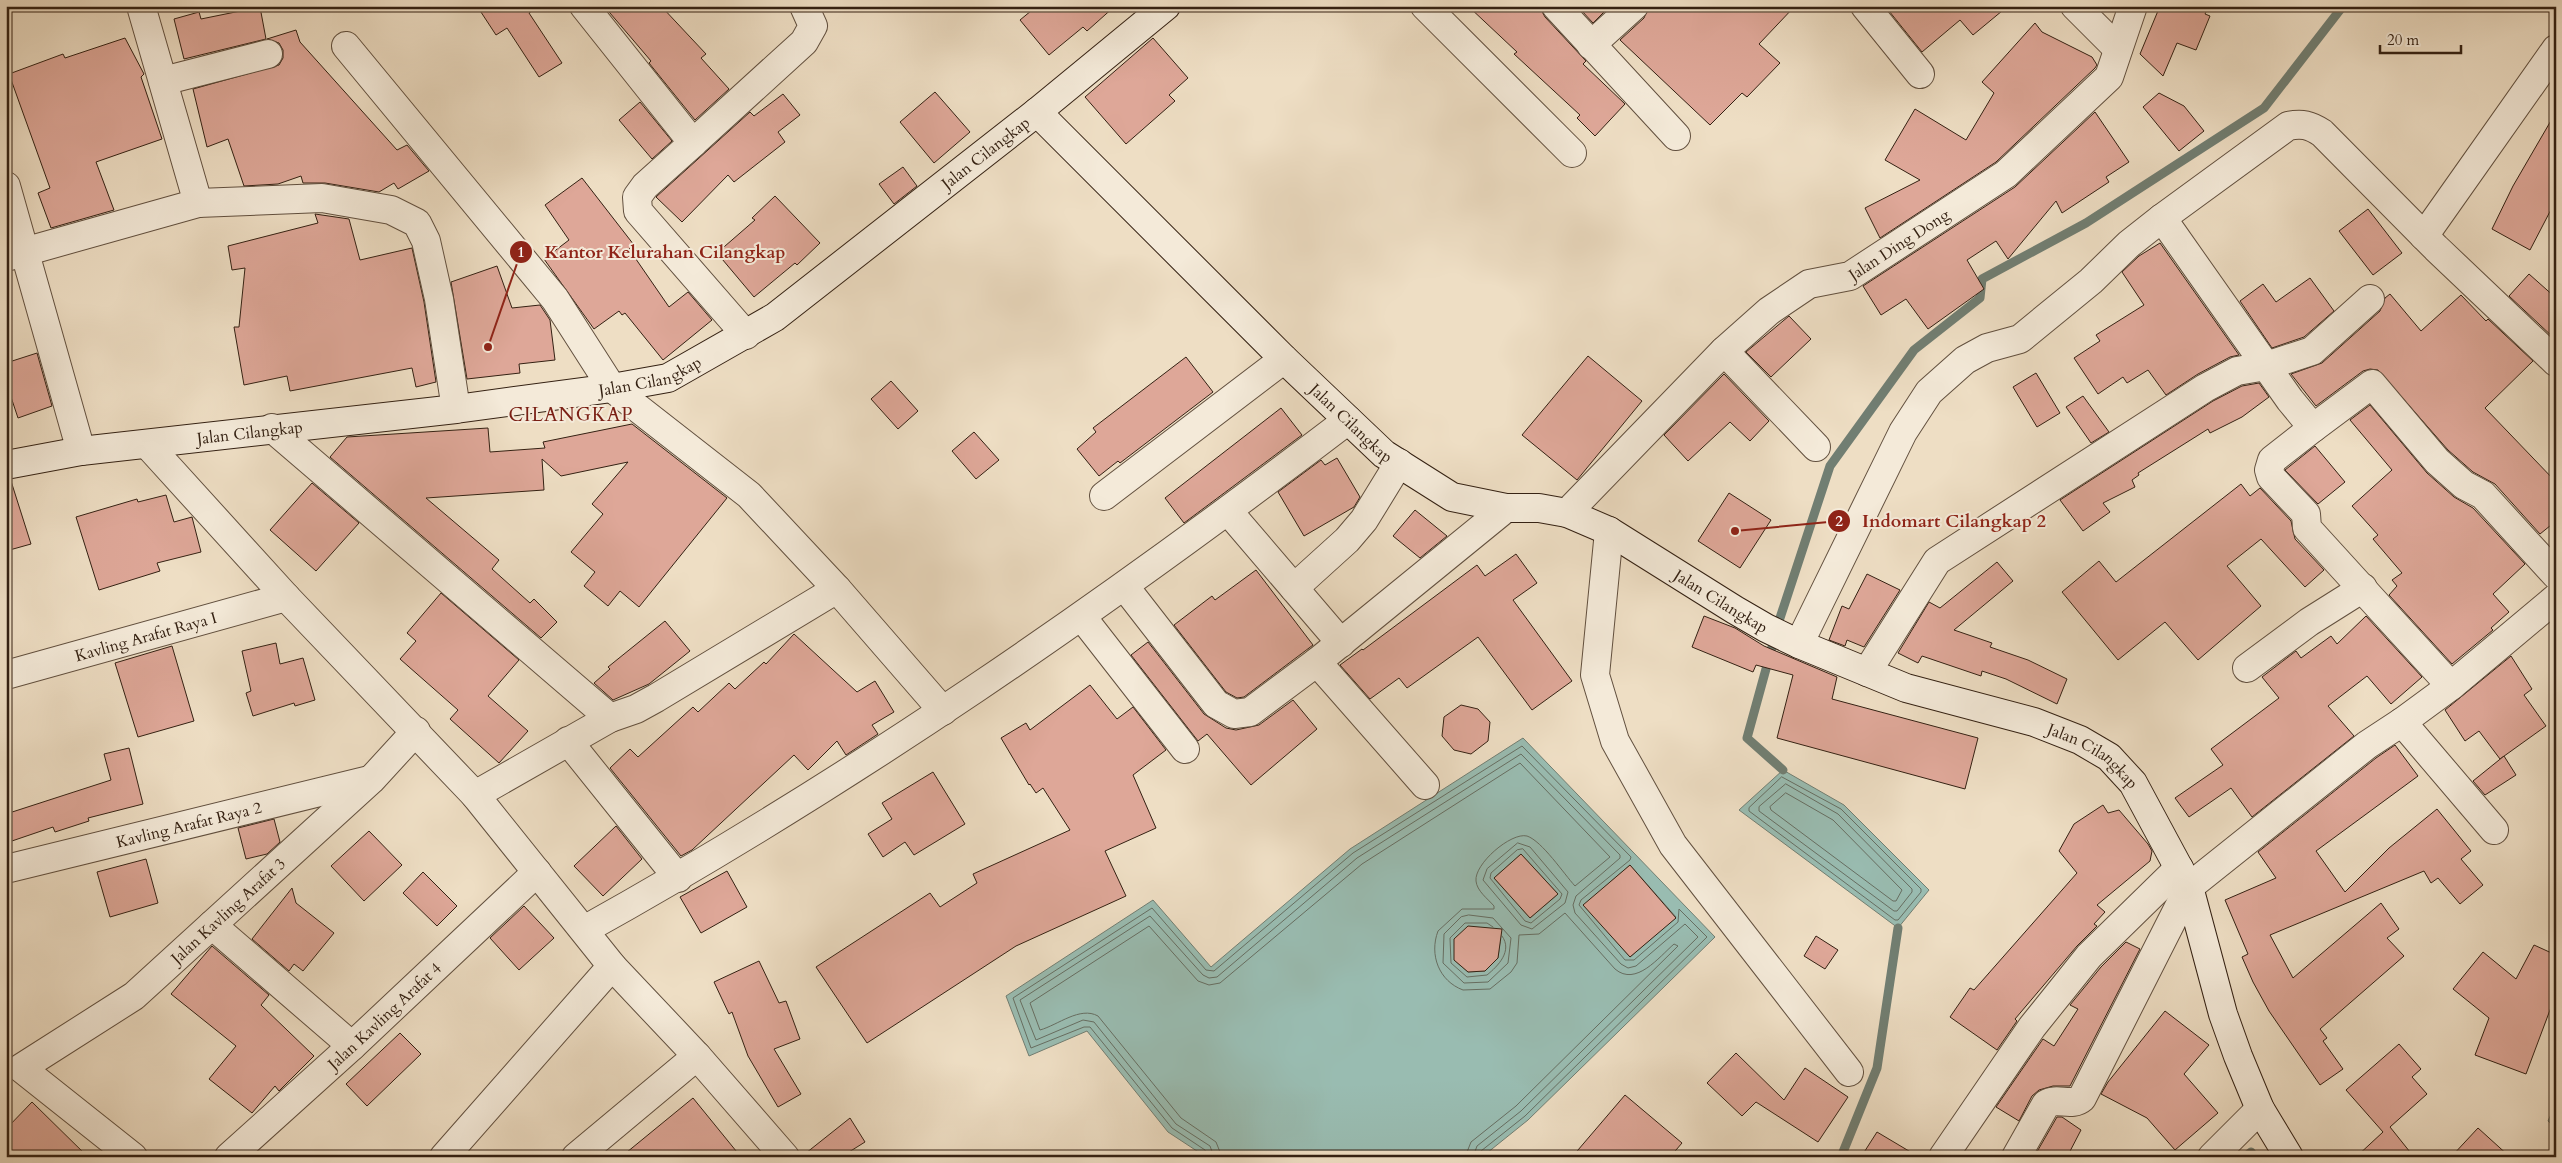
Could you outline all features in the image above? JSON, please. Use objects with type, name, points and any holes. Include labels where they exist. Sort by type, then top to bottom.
[{"type":"street","points":[[141,6],[198,203]]},
{"type":"street","points":[[746,336],[638,211],[637,198],[645,186],[804,42],[813,26],[804,6]]},
{"type":"street","name":"Jalan Cilangkap","points":[[6,465],[81,450],[456,409],[612,388],[668,378],[746,336],[775,317],[1037,112],[1166,6]]},
{"type":"street","points":[[1425,6],[1572,153]]},
{"type":"street","points":[[1556,6],[1676,136]]},
{"type":"street","points":[[1591,45],[1634,6]]},
{"type":"street","points":[[1865,6],[1920,74]]},
{"type":"street","points":[[2075,6],[2118,49]]},
{"type":"street","name":"Jalan Ding Dong","points":[[1567,514],[1724,351],[1769,311],[1808,284],[1850,276],[2006,174],[2109,77],[2133,6]]},
{"type":"street","points":[[591,9],[693,143]]},
{"type":"street","points":[[346,46],[554,299],[612,388],[749,495],[837,589],[944,711]]},
{"type":"street","points":[[2424,236],[2556,49]]},
{"type":"street","points":[[163,82],[268,54]]},
{"type":"street","name":"Jalan Cilangkap","points":[[1037,112],[1284,359],[1384,454],[1452,497],[1506,508],[1538,508],[1567,514],[1609,531],[1783,636],[1906,688],[2034,722],[2080,740],[2109,757],[2133,783],[2184,878],[2223,1014],[2260,1109],[2289,1157]]},
{"type":"street","points":[[1783,636],[1903,432],[1929,392],[1965,360],[1987,348],[2020,339],[2091,281],[2129,244],[2288,126],[2299,124],[2312,126],[2322,133],[2424,236],[2556,362]]},
{"type":"street","points":[[6,186],[16,254],[81,450]]},
{"type":"street","points":[[16,254],[198,203],[322,198],[391,210],[417,223],[426,241],[439,299],[456,409]]},
{"type":"street","points":[[2162,218],[2290,400],[2313,428]]},
{"type":"street","points":[[1866,672],[1937,561],[2205,388],[2237,370],[2266,366],[2312,351],[2370,299]]},
{"type":"street","points":[[1724,351],[1816,447]]},
{"type":"street","points":[[1104,496],[1284,359]]},
{"type":"street","points":[[2450,686],[2307,528],[2306,514],[2271,477],[2269,470],[2272,460],[2372,384],[2437,461],[2464,485],[2483,496],[2556,575]]},
{"type":"street","points":[[584,930],[678,878],[944,711],[1125,587],[1348,420]]},
{"type":"street","points":[[272,428],[610,718]]},
{"type":"street","points":[[147,444],[286,596],[475,795],[612,966],[697,1056],[785,1157]]},
{"type":"street","points":[[1294,588],[1347,540],[1364,520],[1399,463]]},
{"type":"street","points":[[1125,587],[1216,704],[1234,714],[1250,712],[1341,643],[1506,508]]},
{"type":"street","points":[[1228,511],[1341,643]]},
{"type":"street","points":[[1609,531],[1595,675],[1615,741],[1673,845],[1849,1072]]},
{"type":"street","points":[[2247,668],[2309,622],[2363,588]]},
{"type":"street","points":[[475,795],[610,718],[636,709],[656,698],[837,589]]},
{"type":"street","name":"Kavling Arafat Raya I","points":[[6,674],[286,596]]},
{"type":"street","points":[[1943,1157],[2032,1027],[2089,956],[2184,878],[2367,745],[2402,722],[2552,608]]},
{"type":"street","points":[[1082,617],[1186,749]]},
{"type":"street","points":[[1317,662],[1426,786]]},
{"type":"street","points":[[2402,722],[2494,830]]},
{"type":"street","name":"Jalan Kavling Arafat 3","points":[[11,1068],[134,996],[371,780],[416,731]]},
{"type":"street","points":[[568,741],[678,878]]},
{"type":"street","name":"Kavling Arafat Raya 2","points":[[6,869],[371,780]]},
{"type":"street","name":"Jalan Kavling Arafat 4","points":[[229,1157],[352,1046],[536,872]]},
{"type":"street","points":[[2016,1157],[2046,1104],[2053,1101],[2074,1102],[2082,1098],[2184,878]]},
{"type":"street","points":[[212,925],[352,1046]]},
{"type":"street","points":[[444,1157],[612,966]]},
{"type":"street","points":[[576,1157],[697,1056]]},
{"type":"street","points":[[11,1068],[132,1157]]},
{"type":"street","points":[[2212,1157],[2260,1109]]},
{"type":"water","points":[[1523,738],[1715,937],[1528,1120],[1482,1157],[1206,1157],[1168,1132],[1087,1031],[1029,1056],[1006,996],[1153,900],[1211,967],[1350,849]],"holes":[[[1521,854],[1558,894],[1530,918],[1494,878]],[[1630,865],[1676,917],[1630,957],[1584,905]],[[1487,928],[1500,942],[1498,958],[1485,971],[1468,972],[1454,960]]]},
{"type":"water","points":[[1783,770],[1844,805],[1929,890],[1898,928],[1739,810]]},
{"type":"water","points":[[2556,1103],[2556,1128],[2548,1121]]},
{"type":"building","points":[[477,6],[539,6],[529,13],[562,63],[539,77],[507,28],[496,35]]},
{"type":"building","points":[[604,6],[661,6],[706,54],[701,58],[729,89],[695,120],[649,63],[651,61]]},
{"type":"building","points":[[1037,6],[1115,6],[1087,31],[1083,27],[1049,55],[1020,20]]},
{"type":"building","points":[[1468,6],[1539,6],[1545,17],[1586,61],[1583,64],[1625,104],[1595,136],[1577,118],[1580,115],[1514,54],[1517,52]]},
{"type":"building","points":[[1584,6],[1610,6],[1593,23],[1581,10]]},
{"type":"building","points":[[1649,6],[1795,6],[1759,44],[1780,63],[1747,97],[1742,93],[1710,125],[1620,40],[1644,18]]},
{"type":"building","points":[[1885,6],[2008,6],[1973,35],[1960,20],[1922,52]]},
{"type":"building","points":[[2160,6],[2209,6],[2205,14],[2210,16],[2196,50],[2177,43],[2163,76],[2140,54]]},
{"type":"building","points":[[260,7],[266,39],[184,59],[174,19],[199,12],[201,19]]},
{"type":"building","points":[[2035,23],[2042,32],[2092,57],[2097,65],[2095,68],[1996,162],[1880,238],[1865,208],[1920,180],[1885,160],[1915,109],[1966,140],[1994,93],[1982,82]]},
{"type":"building","points":[[296,30],[300,42],[397,150],[407,145],[429,171],[398,189],[394,183],[379,192],[325,183],[303,183],[301,176],[278,184],[244,186],[228,139],[207,147],[193,89],[279,65],[283,58],[283,50],[279,43],[267,39]]},
{"type":"building","points":[[125,38],[144,74],[141,77],[162,139],[96,162],[114,210],[51,228],[38,193],[50,188],[9,74],[63,54],[65,58]]},
{"type":"building","points":[[1153,38],[1188,78],[1169,95],[1175,101],[1126,144],[1085,97]]},
{"type":"building","points":[[935,92],[970,132],[934,163],[900,122]]},
{"type":"building","points":[[2159,93],[2184,106],[2204,131],[2179,151],[2143,107]]},
{"type":"building","points":[[783,94],[800,115],[778,132],[785,142],[734,182],[728,175],[682,222],[656,197],[750,112],[754,116]]},
{"type":"building","points":[[640,102],[672,141],[652,159],[619,120]]},
{"type":"building","points":[[2095,112],[2129,162],[2106,177],[2109,182],[2062,213],[2056,201],[2008,259],[1996,241],[1967,260],[1984,289],[1928,329],[1906,299],[1881,315],[1863,286],[2015,187]]},
{"type":"building","points":[[2556,112],[2556,200],[2530,250],[2492,229],[2513,186]]},
{"type":"building","points":[[903,167],[917,186],[894,204],[879,184]]},
{"type":"building","points":[[582,178],[634,245],[629,249],[669,307],[688,292],[712,320],[663,360],[625,313],[622,315],[619,311],[594,329],[544,259],[569,240],[545,205]]},
{"type":"building","points":[[775,196],[820,243],[797,265],[795,263],[754,297],[717,253],[755,220],[752,218]]},
{"type":"building","points":[[2368,209],[2402,253],[2373,275],[2339,231]]},
{"type":"building","points":[[315,214],[349,219],[360,260],[412,248],[424,302],[436,382],[416,387],[412,368],[290,391],[287,376],[244,385],[234,327],[239,327],[245,268],[232,270],[228,246],[318,223]]},
{"type":"building","points":[[2160,243],[2239,355],[2230,357],[2198,374],[2166,395],[2148,370],[2127,383],[2123,377],[2098,394],[2074,358],[2100,341],[2096,335],[2144,305],[2122,272],[2139,256]]},
{"type":"building","points":[[497,266],[512,308],[540,305],[550,320],[555,360],[519,364],[520,373],[467,379],[451,282]]},
{"type":"building","points":[[2529,274],[2556,298],[2555,339],[2509,296]]},
{"type":"building","points":[[2310,278],[2334,311],[2304,337],[2272,348],[2240,301],[2263,284],[2276,302]]},
{"type":"building","points":[[2390,294],[2421,331],[2461,295],[2486,321],[2488,319],[2533,361],[2485,408],[2556,482],[2556,521],[2540,534],[2495,484],[2473,472],[2448,450],[2378,370],[2370,369],[2363,371],[2316,406],[2291,374],[2322,363],[2380,311],[2385,298]]},
{"type":"building","points":[[1789,316],[1811,339],[1771,377],[1746,352]]},
{"type":"building","points":[[37,353],[52,406],[18,418],[6,382],[6,363]]},
{"type":"building","points":[[1588,356],[1642,401],[1577,480],[1522,435]]},
{"type":"building","points":[[1186,357],[1213,392],[1120,463],[1118,461],[1099,476],[1077,449],[1096,432],[1093,428]]},
{"type":"building","points":[[2036,373],[2060,413],[2037,427],[2013,387]]},
{"type":"building","points":[[1724,374],[1769,421],[1750,441],[1730,422],[1688,461],[1664,435]]},
{"type":"building","points":[[891,381],[918,411],[898,429],[871,399]]},
{"type":"building","points":[[2259,383],[2269,397],[2242,417],[2210,433],[2208,429],[2138,473],[2139,475],[2132,480],[2135,487],[2103,503],[2110,512],[2083,531],[2060,500],[2213,401],[2242,386]]},
{"type":"building","points":[[2083,396],[2109,432],[2091,443],[2066,407]]},
{"type":"building","points":[[2370,405],[2427,473],[2454,497],[2473,508],[2525,564],[2493,594],[2509,612],[2491,628],[2493,630],[2452,664],[2389,595],[2397,586],[2392,580],[2402,573],[2373,539],[2378,535],[2352,506],[2392,470],[2350,420]]},
{"type":"building","points":[[1281,408],[1302,435],[1184,523],[1165,498]]},
{"type":"building","points":[[632,424],[727,498],[639,607],[620,591],[608,606],[584,586],[595,572],[571,552],[603,514],[592,504],[628,462],[561,476],[542,459],[544,490],[426,498],[499,560],[492,569],[530,603],[534,599],[557,622],[541,638],[330,457],[347,437],[488,428],[490,452],[545,448],[543,442]]},
{"type":"building","points":[[974,432],[999,460],[976,479],[952,451]]},
{"type":"building","points":[[2315,446],[2345,482],[2318,504],[2285,470]]},
{"type":"building","points":[[1337,458],[1360,497],[1354,507],[1304,536],[1278,492],[1321,460],[1325,465]]},
{"type":"building","points":[[11,481],[31,544],[6,551],[6,482]]},
{"type":"building","points":[[312,483],[359,523],[316,571],[270,530]]},
{"type":"building","points":[[2241,484],[2250,496],[2260,488],[2291,521],[2295,539],[2324,570],[2305,587],[2261,539],[2227,566],[2261,606],[2198,660],[2165,622],[2118,660],[2062,592],[2099,561],[2116,582]]},
{"type":"building","points":[[1729,493],[1771,520],[1740,568],[1698,541]]},
{"type":"building","points":[[166,495],[174,522],[192,517],[201,552],[157,563],[160,571],[99,590],[76,517],[137,499],[138,502]]},
{"type":"building","points":[[1415,510],[1447,536],[1420,558],[1393,536]]},
{"type":"building","points":[[1516,554],[1537,583],[1513,600],[1572,681],[1532,710],[1478,637],[1407,688],[1399,678],[1370,699],[1340,665],[1477,565],[1485,576]]},
{"type":"building","points":[[1997,562],[2013,581],[1954,630],[1992,643],[1990,647],[2028,660],[2067,679],[2057,704],[2006,679],[1982,671],[1981,676],[1922,656],[1918,663],[1898,653],[1929,602],[1940,608]]},
{"type":"building","points":[[1256,570],[1313,645],[1244,697],[1237,698],[1226,692],[1174,625],[1212,596],[1215,600]]},
{"type":"building","points":[[1867,574],[1900,590],[1864,647],[1847,640],[1845,646],[1829,640],[1842,606],[1849,609]]},
{"type":"building","points":[[441,593],[519,660],[488,696],[528,731],[499,763],[450,719],[458,710],[400,659],[416,641],[407,633]]},
{"type":"building","points":[[1704,616],[1735,628],[1764,646],[1837,677],[1832,699],[1978,738],[1965,789],[1777,738],[1793,675],[1756,665],[1753,672],[1692,647]]},
{"type":"building","points":[[2366,616],[2422,677],[2391,704],[2367,676],[2328,706],[2354,736],[2252,817],[2231,788],[2189,817],[2175,798],[2223,765],[2211,749],[2279,698],[2262,677],[2296,651],[2301,658],[2331,636],[2337,644]]},
{"type":"building","points":[[665,621],[690,651],[649,684],[613,700],[594,683],[610,669],[608,667]]},
{"type":"building","points":[[794,634],[857,692],[875,681],[894,712],[872,725],[878,734],[846,755],[837,741],[808,770],[794,755],[692,850],[681,856],[610,768],[630,749],[638,757],[693,707],[698,712],[729,683],[735,689],[764,662],[766,664]]},
{"type":"building","points":[[1148,642],[1204,714],[1226,728],[1236,730],[1259,725],[1293,700],[1317,729],[1251,785],[1207,734],[1198,741],[1131,655]]},
{"type":"building","points":[[276,643],[280,664],[303,658],[315,700],[295,706],[294,703],[253,716],[246,693],[251,691],[242,651]]},
{"type":"building","points":[[172,646],[194,721],[138,737],[115,663]]},
{"type":"building","points":[[2511,656],[2532,689],[2524,695],[2546,726],[2500,759],[2479,731],[2465,741],[2445,710]]},
{"type":"building","points":[[1090,685],[1117,719],[1133,707],[1166,750],[1133,775],[1156,828],[1105,851],[1126,896],[1016,946],[867,1043],[816,967],[930,893],[940,907],[977,883],[973,874],[1070,830],[1043,788],[1036,793],[1029,785],[1001,738],[1026,723],[1030,730]]},
{"type":"building","points":[[1461,705],[1478,709],[1490,722],[1488,741],[1471,754],[1454,750],[1442,736],[1444,717]]},
{"type":"building","points":[[2395,745],[2418,776],[2316,851],[2345,892],[2389,848],[2437,809],[2471,851],[2461,859],[2483,885],[2460,904],[2438,878],[2431,883],[2424,871],[2270,935],[2293,978],[2381,903],[2399,929],[2387,938],[2404,956],[2320,1029],[2327,1038],[2323,1041],[2343,1069],[2320,1085],[2269,1011],[2253,982],[2242,957],[2248,954],[2225,900],[2276,878],[2258,852]]},
{"type":"building","points":[[129,748],[143,804],[88,818],[89,821],[55,832],[53,827],[6,843],[6,814],[111,780],[104,754]]},
{"type":"building","points":[[2504,756],[2516,775],[2485,795],[2473,781]]},
{"type":"building","points":[[933,772],[965,824],[914,855],[905,842],[883,857],[868,834],[892,819],[882,803]]},
{"type":"building","points":[[2103,805],[2108,813],[2119,810],[2148,844],[2152,851],[2150,861],[2097,905],[2105,912],[2094,924],[2097,926],[2077,946],[2015,1019],[2017,1021],[1997,1050],[1950,1017],[1970,988],[1974,990],[2077,873],[2059,851],[2074,824]]},
{"type":"building","points":[[274,819],[280,842],[267,854],[246,859],[238,828]]},
{"type":"building","points":[[616,826],[642,859],[603,896],[574,866]]},
{"type":"building","points":[[369,831],[402,865],[364,901],[331,866]]},
{"type":"building","points":[[1521,854],[1558,894],[1530,918],[1494,878]]},
{"type":"building","points":[[146,859],[158,903],[110,917],[97,872]]},
{"type":"building","points":[[1630,865],[1676,918],[1630,957],[1583,905]]},
{"type":"building","points":[[727,871],[747,907],[701,933],[680,897]]},
{"type":"building","points":[[423,872],[457,906],[437,926],[403,893]]},
{"type":"building","points":[[292,888],[296,903],[334,933],[303,971],[294,964],[289,971],[252,939]]},
{"type":"building","points":[[524,906],[554,938],[519,970],[490,938]]},
{"type":"building","points":[[1468,926],[1502,929],[1498,958],[1485,971],[1468,972],[1454,960],[1454,939]]},
{"type":"building","points":[[1816,936],[1838,950],[1825,969],[1804,956]]},
{"type":"building","points":[[2126,942],[2140,949],[2070,1086],[2053,1086],[2039,1090],[2032,1096],[2019,1121],[1996,1107],[2043,1039],[2054,1046],[2078,1009],[2070,1005],[2101,967]]},
{"type":"building","points":[[2534,945],[2556,955],[2556,994],[2526,1074],[2475,1055],[2489,1018],[2453,989],[2483,952],[2516,979]]},
{"type":"building","points":[[212,946],[269,995],[261,1005],[314,1056],[279,1091],[275,1086],[252,1113],[209,1079],[236,1046],[171,994]]},
{"type":"building","points":[[759,961],[779,1003],[786,1001],[800,1039],[774,1049],[801,1094],[778,1107],[748,1056],[732,1012],[729,1014],[714,982]]},
{"type":"building","points":[[2165,1011],[2209,1045],[2184,1074],[2218,1113],[2175,1150],[2147,1118],[2101,1094],[2108,1082]]},
{"type":"building","points":[[400,1033],[421,1054],[367,1106],[346,1084]]},
{"type":"building","points":[[2399,1044],[2421,1069],[2412,1077],[2427,1094],[2390,1127],[2414,1157],[2356,1157],[2383,1132],[2346,1090]]},
{"type":"building","points":[[1736,1053],[1784,1100],[1805,1068],[1848,1097],[1818,1142],[1756,1102],[1742,1116],[1707,1083]]},
{"type":"building","points":[[1625,1095],[1682,1143],[1670,1157],[1572,1157]]},
{"type":"building","points":[[693,1098],[741,1157],[621,1157]]},
{"type":"building","points":[[32,1102],[88,1157],[6,1157],[6,1129]]},
{"type":"building","points":[[2057,1117],[2062,1117],[2081,1130],[2067,1157],[2034,1157]]},
{"type":"building","points":[[850,1118],[865,1142],[841,1157],[801,1157]]},
{"type":"building","points":[[2478,1128],[2510,1157],[2451,1157]]},
{"type":"building","points":[[1877,1132],[1919,1157],[1861,1157]]},
{"type":"waterway","points":[[1783,770],[1747,738],[1780,618],[1830,466],[1914,350],[1980,298],[1982,279],[2086,223],[2264,108],[2343,6]]},
{"type":"waterway","points":[[1841,1157],[1877,1068],[1898,928]]},
{"type":"waterway","points":[[2245,1157],[2251,1152],[2255,1157]]},
{"type":"place","name":"Kantor Kelurahan Cilangkap","points":[[488,347]]},
{"type":"place","name":"Indomart Cilangkap 2","points":[[1735,531]]},
{"type":"district","name":"CILANGKAP","points":[[571,414]]}]
